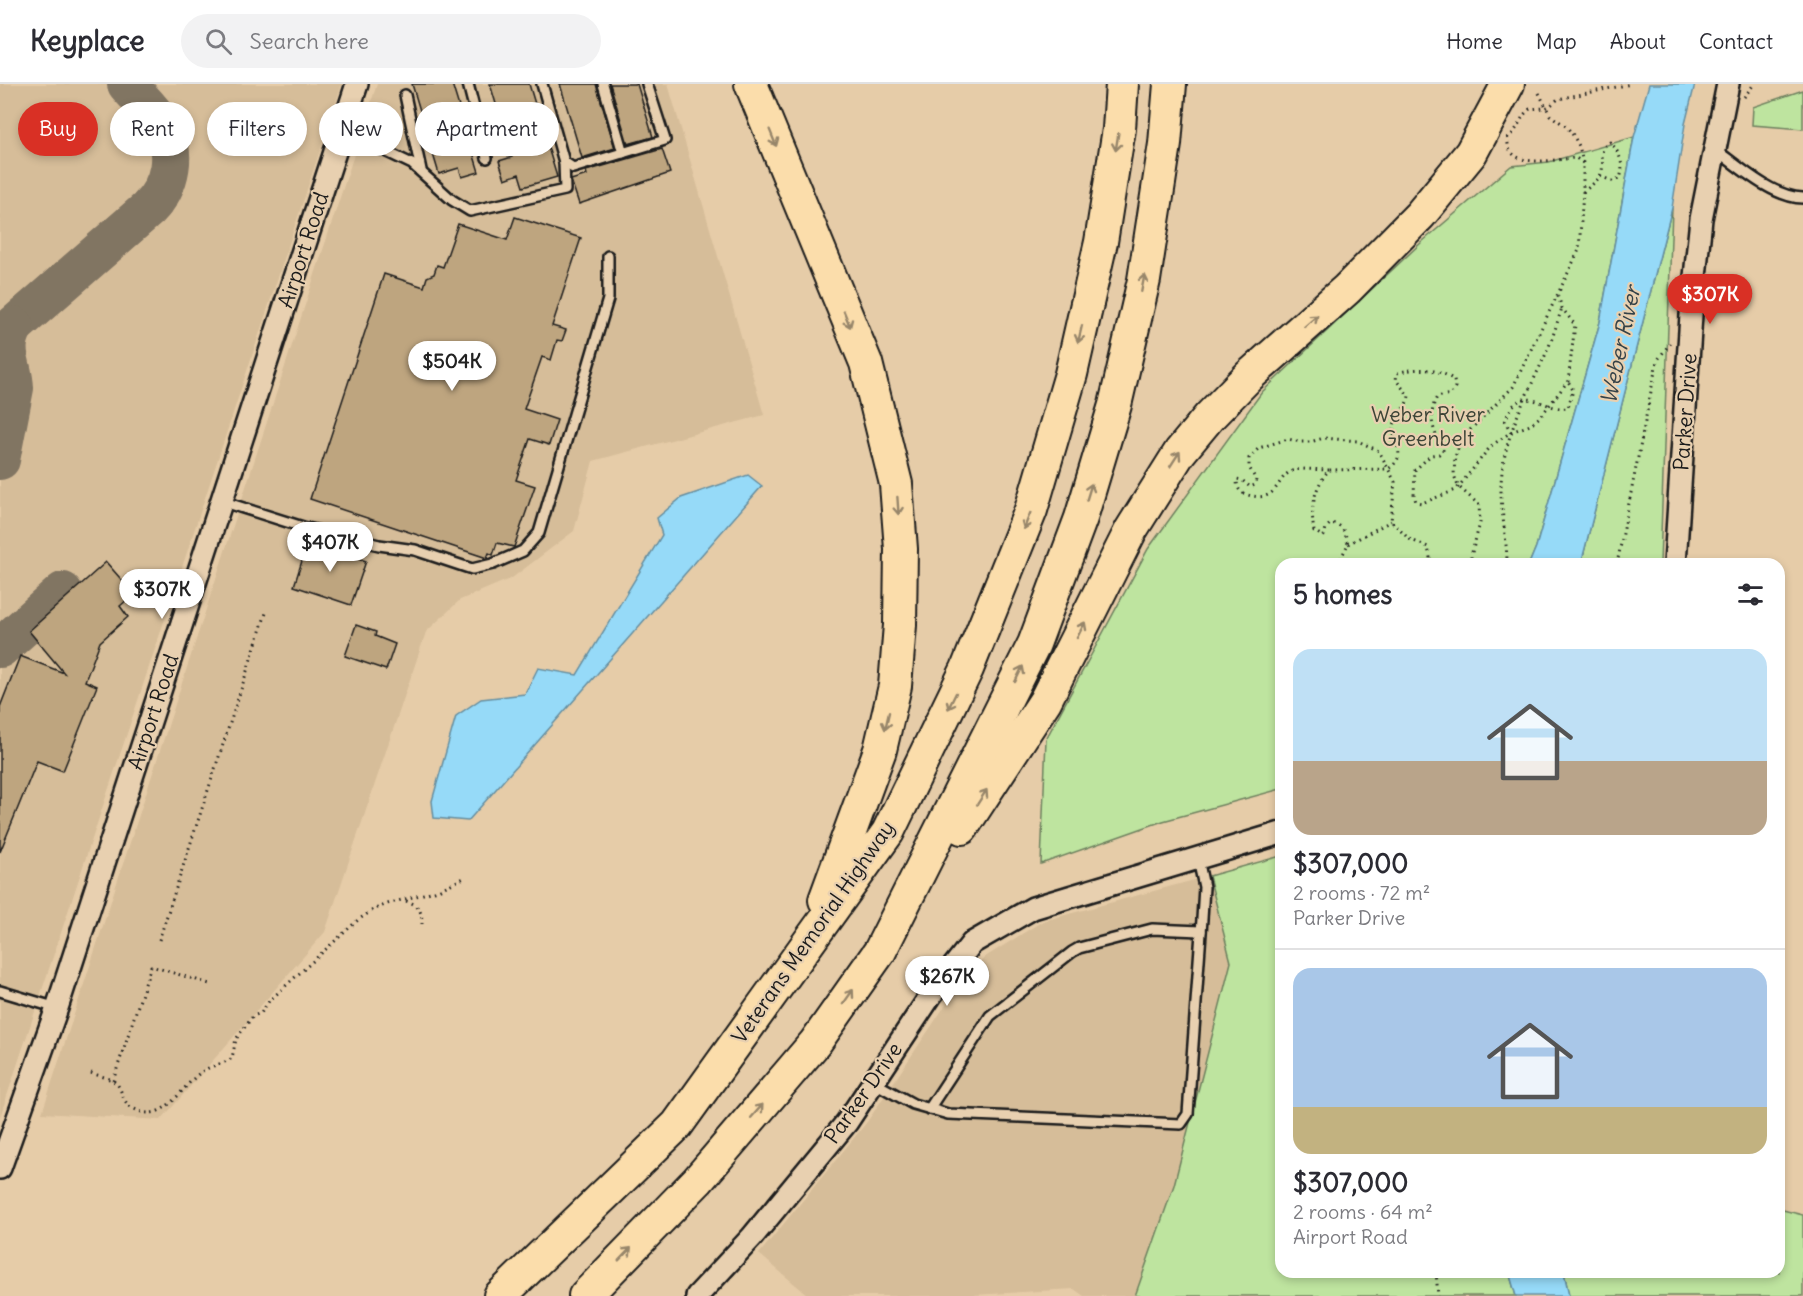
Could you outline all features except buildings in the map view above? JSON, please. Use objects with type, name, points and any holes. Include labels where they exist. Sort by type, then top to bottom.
[{"type":"highway","points":[[751,84],[866,363],[882,421],[897,495],[901,549],[900,624],[895,686],[880,750],[812,935]]},
{"type":"highway","name":"Veterans Memorial Highway","points":[[500,1296],[677,1125],[888,832],[968,669],[1031,510],[1071,374],[1101,242],[1119,129],[1122,84]]},
{"type":"highway","points":[[880,951],[1034,644],[1081,518],[1115,405],[1144,280],[1165,144],[1170,84]]},
{"type":"highway","points":[[585,1296],[698,1180],[816,1043],[880,951],[1045,700],[1131,530],[1180,452],[1248,376],[1347,289],[1420,215],[1471,153],[1508,84]]},
{"type":"street","name":"Airport Road","points":[[352,102],[357,84]]},
{"type":"street","name":"Parker Drive","points":[[1675,558],[1691,315],[1701,219],[1728,84]]},
{"type":"street","name":"Airport Road","points":[[0,1168],[57,1008],[335,156]]},
{"type":"street","name":"Parker Drive","points":[[697,1296],[766,1220],[846,1122],[931,995],[972,944],[1033,908],[1275,835]]},
{"type":"lane","points":[[468,84],[487,158]]},
{"type":"lane","points":[[395,156],[421,170],[452,200],[470,211],[565,190],[564,162],[542,84]]},
{"type":"lane","points":[[603,84],[623,153]]},
{"type":"lane","points":[[564,162],[573,168],[665,140],[647,84]]},
{"type":"lane","points":[[405,95],[421,170]]},
{"type":"lane","points":[[1714,149],[1762,182],[1791,198],[1803,198]]},
{"type":"lane","points":[[221,501],[303,527],[379,545],[415,550],[472,569],[493,564],[523,550],[539,533],[608,298],[608,256]]},
{"type":"lane","points":[[873,1082],[913,1104],[948,1114],[1181,1124],[1188,1114],[1204,887],[1198,859]]},
{"type":"lane","points":[[929,1109],[990,1016],[1072,952],[1079,948],[1142,931],[1163,929],[1201,931]]},
{"type":"lane","points":[[0,990],[57,1008]]},
{"type":"path","points":[[1507,138],[1515,132],[1530,109],[1546,109],[1558,99],[1631,84]]},
{"type":"path","points":[[1471,558],[1480,523],[1479,505],[1458,486],[1454,475],[1455,457],[1462,438],[1513,387],[1579,250],[1583,163],[1579,146],[1567,128],[1550,115],[1539,93]]},
{"type":"path","points":[[1583,192],[1600,176],[1602,165],[1600,155],[1604,145],[1611,142],[1617,149],[1623,171],[1620,177],[1612,181],[1600,176]]},
{"type":"path","points":[[1520,160],[1576,158],[1583,163]]},
{"type":"path","points":[[1391,521],[1395,482],[1388,469],[1379,451],[1358,441],[1324,438],[1310,442],[1288,439],[1259,448],[1249,458],[1249,467],[1256,480],[1254,485],[1250,487],[1237,479],[1237,487],[1241,492],[1252,496],[1265,496],[1277,488],[1284,477],[1294,470],[1388,469],[1399,457],[1394,425],[1408,402],[1408,396],[1396,380],[1397,373],[1409,369],[1429,370],[1446,374],[1454,380],[1455,387],[1451,394],[1437,397],[1433,403],[1434,428],[1443,445],[1443,451],[1431,455],[1415,470],[1413,495],[1416,502],[1422,503],[1456,490],[1491,446],[1511,432],[1530,425],[1541,416],[1568,381],[1575,325],[1562,308],[1558,296]]},
{"type":"path","points":[[1507,558],[1501,493],[1502,472],[1516,416],[1545,357],[1562,308]]},
{"type":"path","points":[[1618,558],[1657,361],[1671,343]]},
{"type":"path","points":[[1511,432],[1505,420],[1516,402],[1525,399],[1539,400],[1561,409],[1568,408],[1573,390],[1568,381]]},
{"type":"path","points":[[1329,470],[1320,480],[1316,492],[1312,520],[1314,531],[1324,536],[1326,528],[1331,523],[1339,524],[1345,532],[1348,544]]},
{"type":"path","points":[[1341,558],[1348,544],[1391,521]]},
{"type":"path","points":[[1391,521],[1409,539],[1428,547],[1430,558]]},
{"type":"path","points":[[159,940],[266,613]]},
{"type":"path","points":[[91,1073],[118,1085],[124,1101],[139,1112],[157,1111],[166,1107],[200,1072],[232,1058],[236,1039],[253,1016],[261,1013],[269,1001],[357,920],[387,904],[438,890],[464,878]]},
{"type":"path","points":[[405,900],[419,908],[422,913],[422,924]]},
{"type":"path","points":[[113,1081],[151,966],[213,985]]},
{"type":"path","points":[[1436,1278],[1438,1296]]},
{"type":"shaded area","points":[[0,84],[342,84],[336,102],[319,102],[319,153],[0,1117]]},
{"type":"shaded area","points":[[377,84],[668,84],[764,415],[593,461],[574,531],[512,578],[460,600],[426,632],[325,932],[161,1120],[42,1113],[354,156],[403,156],[403,102],[371,102]]},
{"type":"shaded area","points":[[1209,876],[1231,962],[1177,1189],[1136,1296],[1084,1296],[1074,1289],[956,1296],[809,1296],[759,1254],[867,1122],[951,997],[985,957],[1043,921]]},
{"type":"green space","points":[[1803,90],[1803,129],[1752,125],[1753,107]]},
{"type":"green space","name":"Weber River Greenbelt","points":[[1634,137],[1600,322],[1531,558],[1275,558],[1275,791],[1163,821],[1041,864],[1046,739],[1148,549],[1262,392],[1423,241],[1511,166],[1549,162]]},
{"type":"green space","points":[[1672,208],[1660,558],[1583,558]]},
{"type":"green space","points":[[1275,858],[1275,1278],[1511,1278],[1516,1296],[1135,1296],[1174,1185],[1231,962],[1209,876]]},
{"type":"green space","points":[[1785,1210],[1803,1215],[1803,1296],[1569,1296],[1565,1278],[1785,1278]]},
{"type":"water","name":"Weber River","points":[[1649,84],[1695,84],[1685,124],[1672,208],[1583,558],[1531,558],[1600,322],[1634,137]]},
{"type":"water","points":[[748,475],[762,486],[468,821],[434,818],[432,801],[456,716],[481,699],[525,694],[538,668],[577,675],[662,535],[657,518],[681,498]]},
{"type":"water","points":[[1511,1278],[1565,1278],[1569,1296],[1516,1296]]},
{"type":"taxiway","points":[[0,338],[148,209],[162,190],[167,179],[170,156],[166,134],[153,113],[127,84]]},
{"type":"taxiway","points":[[0,460],[14,388],[8,357],[8,343],[14,326]]},
{"type":"taxiway","points":[[0,648],[63,592]]}]
